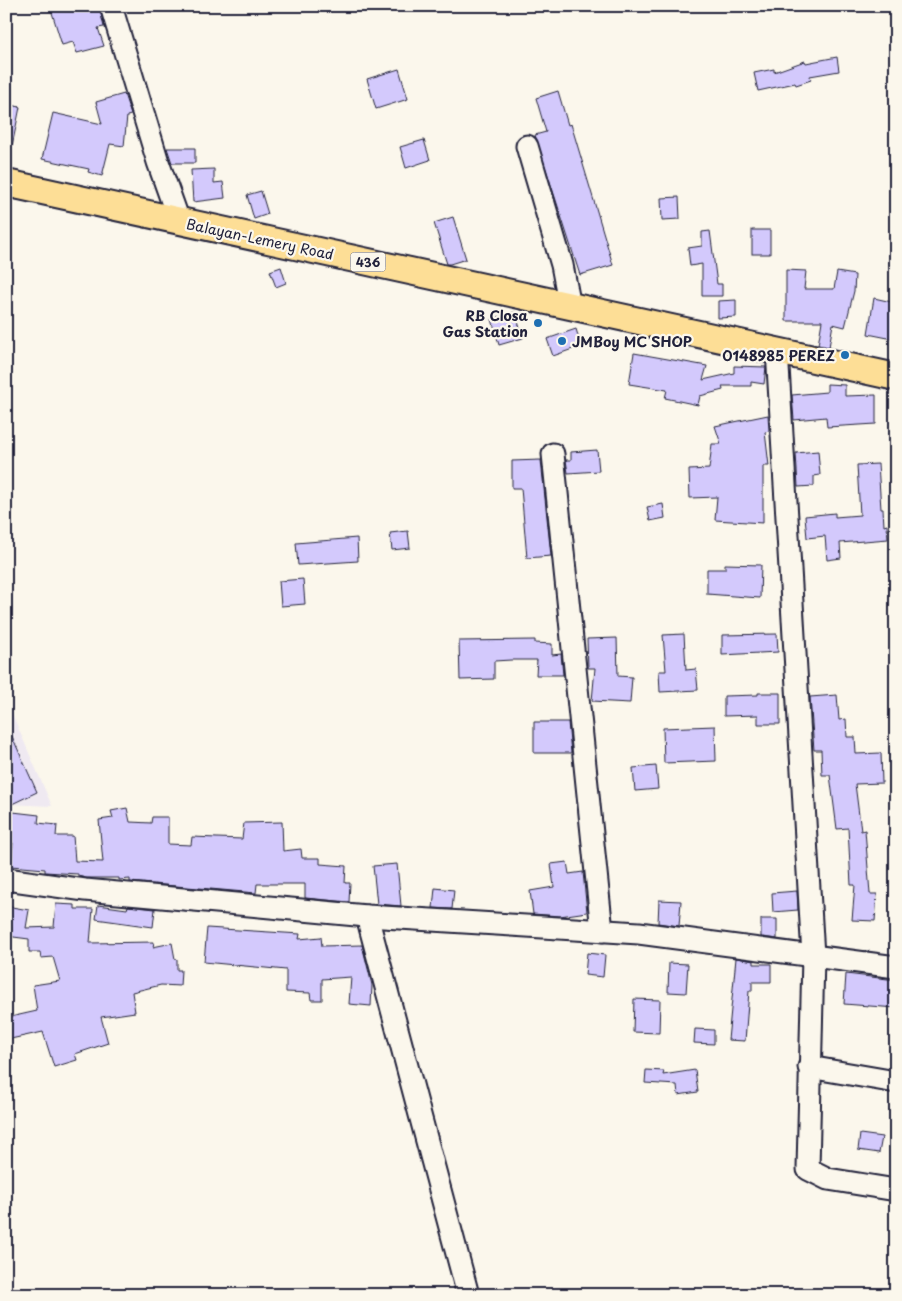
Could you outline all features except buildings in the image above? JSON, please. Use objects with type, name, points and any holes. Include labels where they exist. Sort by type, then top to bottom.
[{"type":"main road","name":"Balayan-Lemery Road","points":[[6,182],[896,377]]},
{"type":"street","points":[[111,6],[155,153],[179,221]]},
{"type":"street","points":[[527,146],[562,265],[570,307]]},
{"type":"street","points":[[777,350],[813,956],[808,1169],[828,1179],[896,1190]]},
{"type":"street","points":[[554,454],[602,931]]},
{"type":"street","points":[[6,879],[85,890],[367,916],[639,933],[896,967]]},
{"type":"street","points":[[367,916],[468,1295]]},
{"type":"street","points":[[809,1067],[896,1082]]},
{"type":"shaded area","points":[[6,700],[52,806],[6,804]]},
{"type":"place","name":"RB Closa Gas Station","points":[[538,323]]},
{"type":"place","name":"JMBoy MC SHOP","points":[[562,341]]},
{"type":"place","name":"0148985 PEREZ","points":[[845,355]]}]
